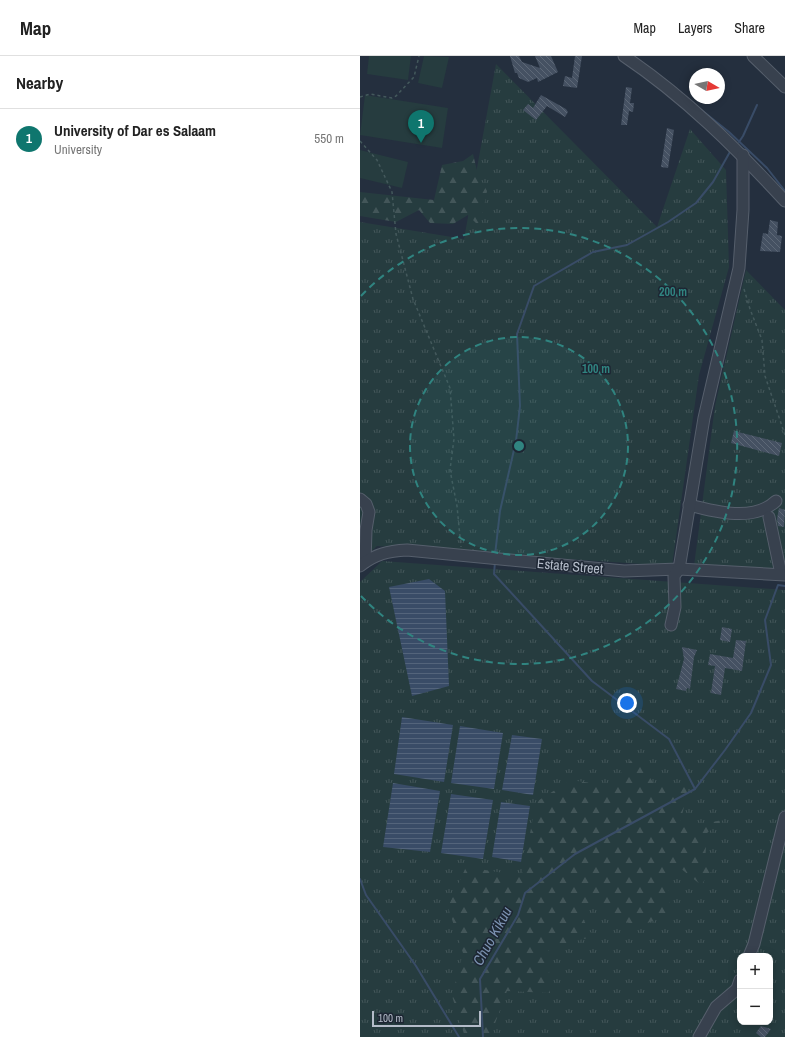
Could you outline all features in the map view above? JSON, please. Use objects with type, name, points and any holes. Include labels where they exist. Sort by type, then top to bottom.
[{"type":"street","points":[[624,56],[658,79],[743,156],[785,201]]},
{"type":"street","points":[[745,56],[762,64]]},
{"type":"street","points":[[753,56],[785,87]]},
{"type":"street","points":[[671,625],[675,607],[674,576],[679,569],[704,418],[738,268],[742,210],[743,156]]},
{"type":"street","points":[[360,499],[366,504],[368,512],[363,564]]},
{"type":"street","points":[[689,505],[732,513],[743,513],[756,511],[771,506],[776,501]]},
{"type":"street","points":[[770,517],[783,575]]},
{"type":"street","name":"Estate Street","points":[[363,564],[372,557],[389,551],[407,550],[624,571],[679,569],[783,575]]},
{"type":"street","points":[[750,953],[754,944],[785,817]]},
{"type":"street","points":[[699,1037],[716,1007],[737,989]]},
{"type":"path","points":[[360,97],[370,94],[392,98],[396,96],[414,77],[419,56]]},
{"type":"path","points":[[360,141],[377,160],[392,192],[396,234],[413,299],[450,388],[454,439],[450,470],[457,506],[462,556]]},
{"type":"path","points":[[744,288],[762,340],[765,376],[785,435]]},
{"type":"green space","points":[[369,56],[411,56],[408,80],[367,74]]},
{"type":"green space","points":[[424,56],[449,57],[442,88],[418,83]]},
{"type":"green space","points":[[496,64],[657,227],[690,129],[726,170],[729,267],[699,375],[672,566],[377,546],[360,562],[360,222],[464,239]]},
{"type":"green space","points":[[365,95],[448,108],[442,148],[360,135]]},
{"type":"green space","points":[[360,150],[408,162],[402,188],[360,178]]},
{"type":"green space","points":[[473,154],[478,175],[487,191],[480,227],[468,215],[453,224],[430,223],[419,210],[396,222],[360,216],[360,192],[434,200],[442,165],[463,161]]},
{"type":"green space","points":[[746,270],[785,310],[785,572],[694,566],[715,406]]},
{"type":"green space","points":[[382,561],[785,590],[785,1037],[360,1037],[360,582]]},
{"type":"green space","points":[[635,755],[656,787],[690,781],[679,828],[723,820],[707,833],[705,861],[716,865],[701,885],[679,867],[668,883],[671,914],[640,926],[619,920],[596,897],[581,915],[593,937],[548,947],[550,993],[507,991],[490,1037],[465,1037],[452,996],[463,953],[448,907],[466,867],[522,876],[536,802],[571,780],[610,786]]},
{"type":"water","points":[[429,579],[445,591],[449,686],[412,696],[389,587]]},
{"type":"water","points":[[402,717],[453,725],[444,782],[394,774]]},
{"type":"water","points":[[460,726],[503,733],[494,789],[451,783]]},
{"type":"water","points":[[512,735],[542,739],[533,795],[502,790]]},
{"type":"water","points":[[393,783],[440,791],[430,852],[383,847]]},
{"type":"water","points":[[451,794],[493,800],[483,859],[441,853]]},
{"type":"water","points":[[501,802],[530,806],[521,862],[492,857]]},
{"type":"building","points":[[510,56],[519,56],[522,62],[540,68],[535,56],[551,56],[558,72],[538,82],[537,78],[528,82],[519,78],[517,73],[515,73]]},
{"type":"building","points":[[575,56],[582,56],[577,88],[563,86],[565,76],[572,78]]},
{"type":"building","points":[[626,87],[632,88],[630,103],[634,103],[633,112],[629,111],[627,125],[621,125]]},
{"type":"building","points":[[541,95],[566,109],[568,112],[565,117],[547,106],[536,120],[523,110],[528,104],[533,108]]},
{"type":"building","points":[[667,128],[674,130],[668,168],[661,167]]},
{"type":"building","points":[[770,220],[778,222],[777,235],[782,236],[780,252],[760,251],[763,233],[768,234]]},
{"type":"building","points":[[734,431],[782,443],[779,456],[731,443]]},
{"type":"building","points":[[779,508],[785,510],[784,527],[778,526],[777,519]]},
{"type":"building","points":[[722,627],[732,629],[730,642],[720,640]]},
{"type":"building","points":[[736,640],[746,641],[742,671],[725,668],[721,695],[711,693],[715,666],[708,665],[710,654],[733,658]]},
{"type":"building","points":[[682,647],[697,650],[694,657],[690,689],[687,688],[686,691],[676,689],[684,659]]},
{"type":"building","points":[[761,1026],[771,1029],[765,1037],[761,1037],[756,1033]]},
{"type":"waterway","points":[[695,105],[729,132],[767,168],[785,191]]},
{"type":"waterway","points":[[739,142],[757,105]]},
{"type":"waterway","points":[[495,555],[500,511],[516,441],[520,406],[517,334],[534,286],[593,252],[627,245],[668,222],[696,203],[713,182],[731,150]]},
{"type":"waterway","points":[[495,562],[494,574],[592,681],[669,739],[695,789]]},
{"type":"waterway","name":"Chuo Kikuu","points":[[483,1037],[480,979],[518,915],[525,893],[575,854],[695,789],[751,713],[771,665],[765,620],[778,585],[785,586]]},
{"type":"waterway","points":[[360,879],[366,895],[416,966],[459,1037]]},
{"type":"place","name":"University of Dar es Salaam","points":[[421,143]]}]
